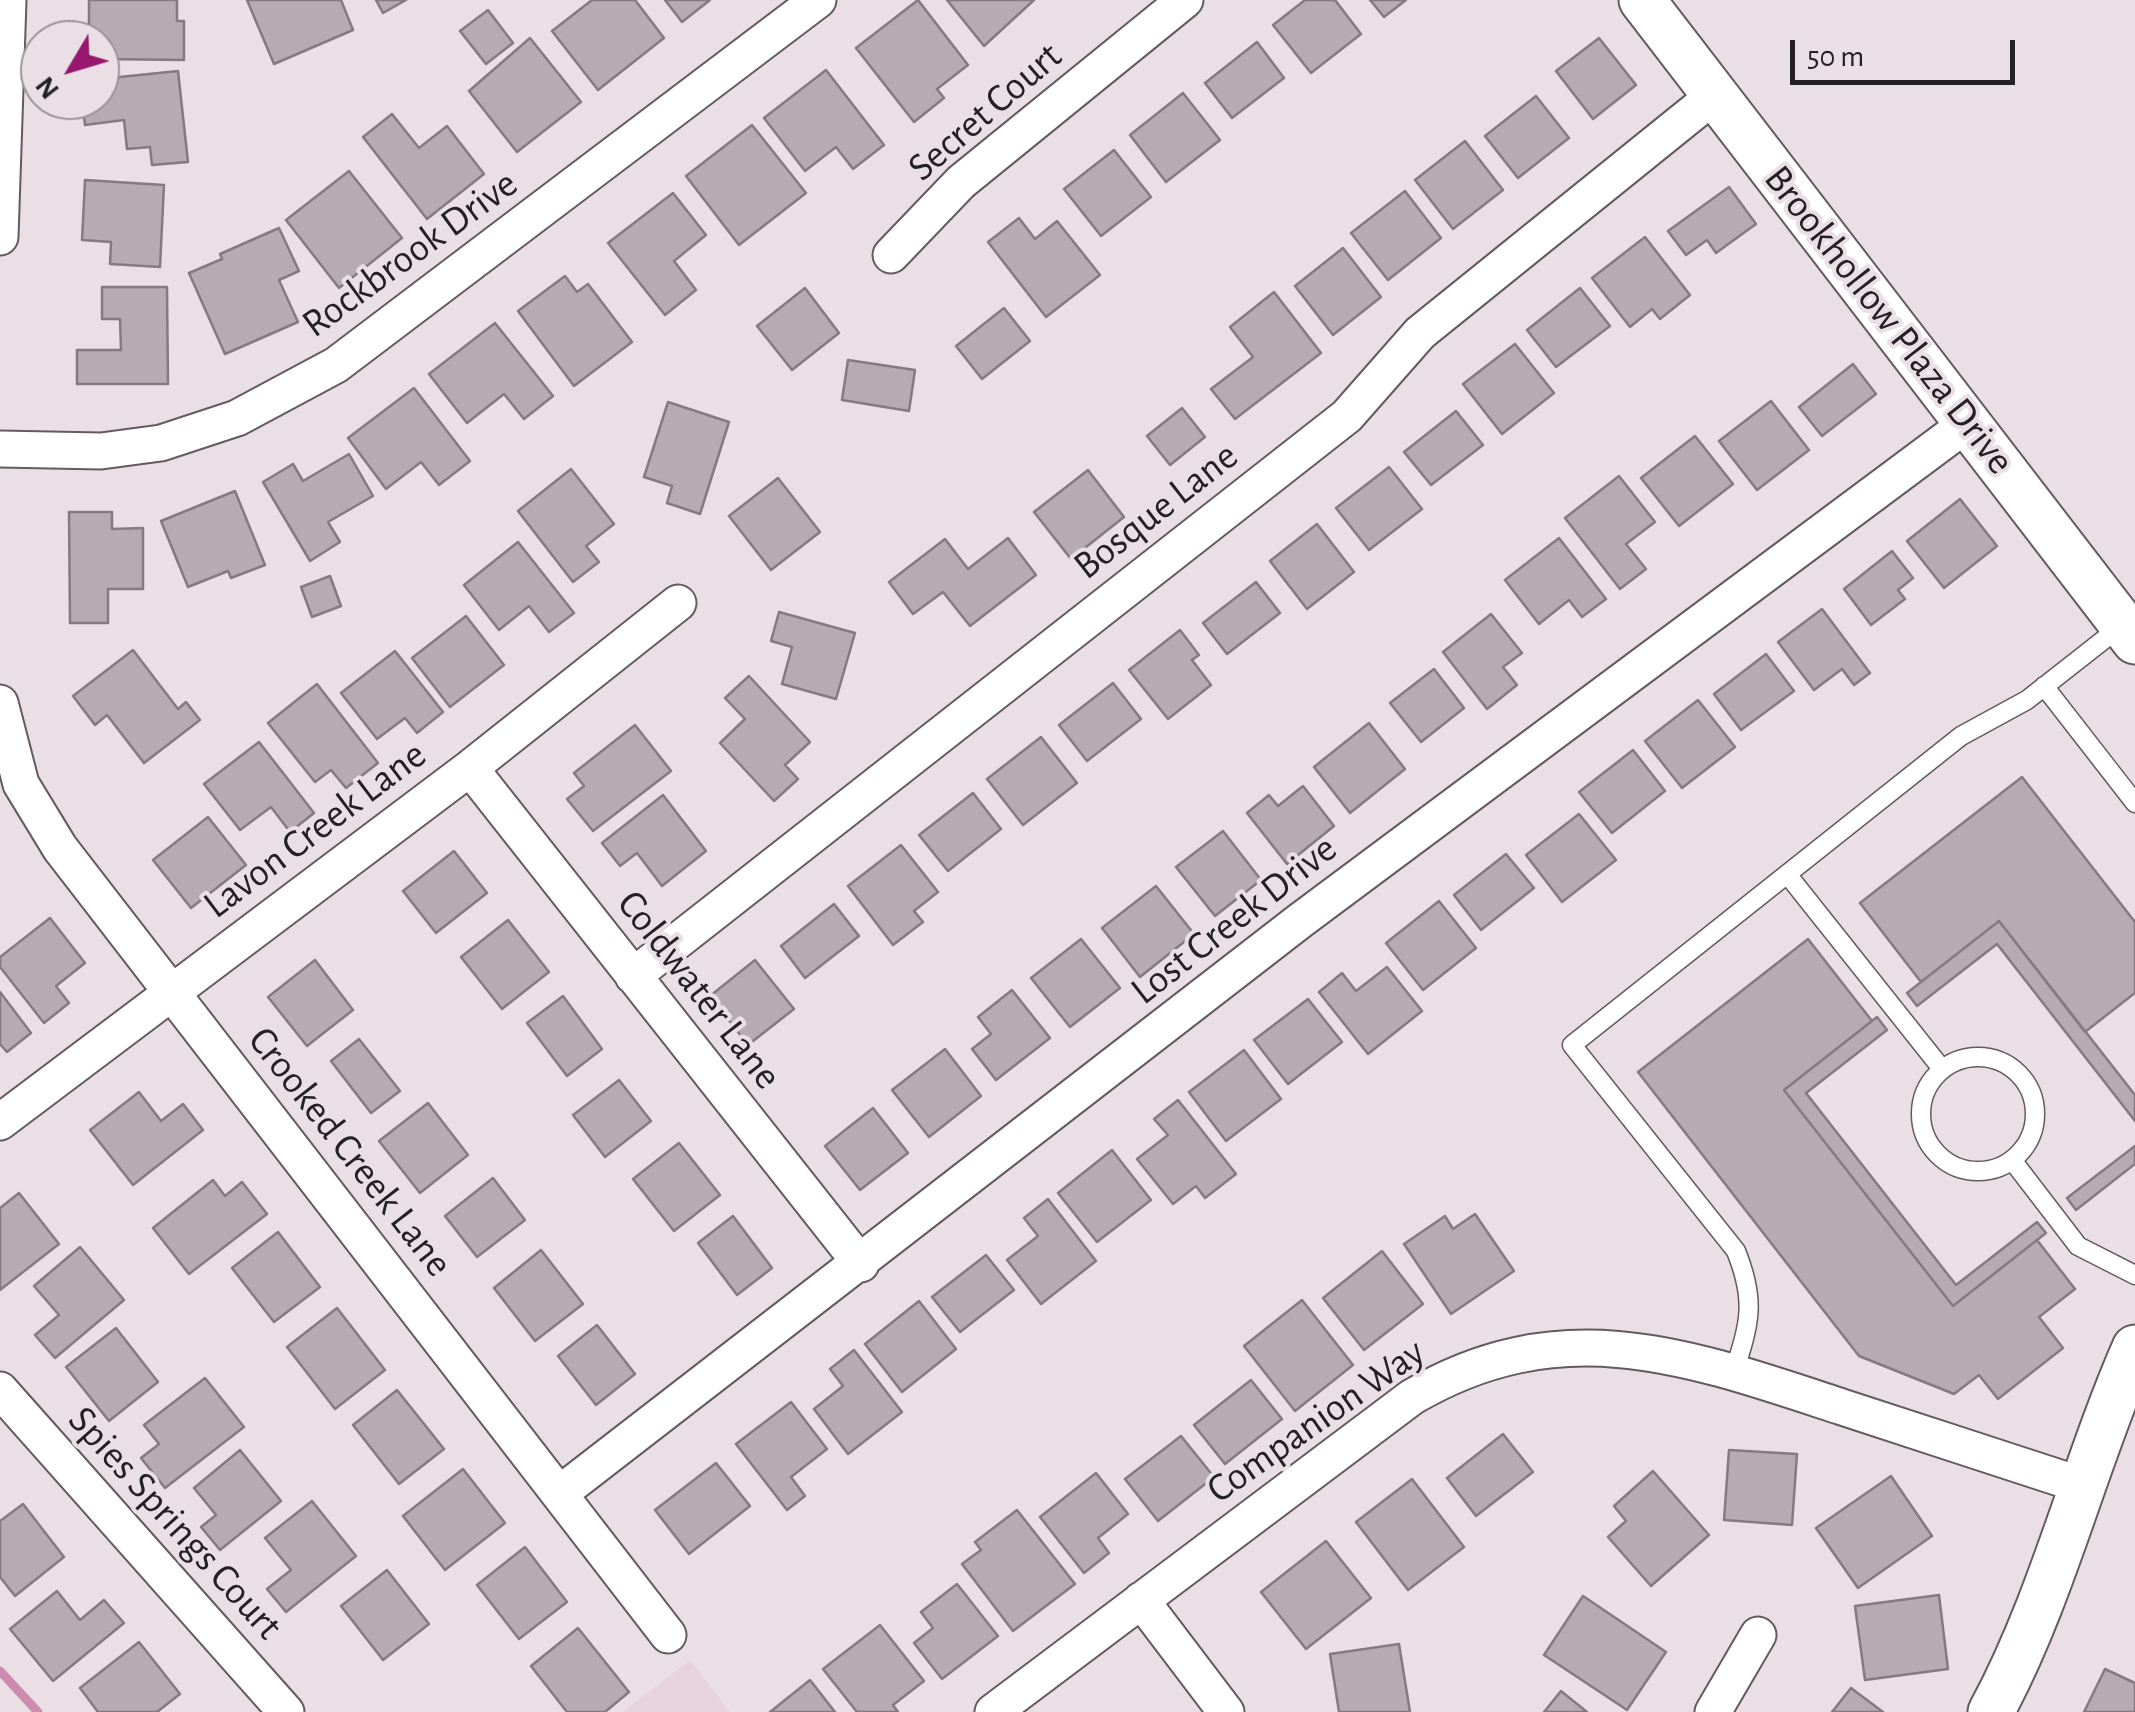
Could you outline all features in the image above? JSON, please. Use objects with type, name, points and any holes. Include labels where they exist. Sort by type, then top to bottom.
[{"type":"street","points":[[0,238],[8,0]]},
{"type":"street","name":"Rockbrook Drive","points":[[0,449],[101,452],[161,444],[236,418],[336,365],[818,0]]},
{"type":"street","name":"Secret Court","points":[[891,255],[961,182],[1185,0]]},
{"type":"street","name":"Brookhollow Plaza Drive","points":[[1642,0],[1968,423],[2127,621]]},
{"type":"street","name":"Bosque Lane","points":[[632,976],[1347,416],[1432,322],[1715,94]]},
{"type":"street","name":"Lost Creek Drive","points":[[559,1494],[1301,920],[1968,423]]},
{"type":"street","name":"Lavon Creek Lane","points":[[0,1122],[470,768],[678,603]]},
{"type":"street","name":"Crooked Creek Lane","points":[[0,702],[21,784],[60,848],[668,1635]]},
{"type":"street","name":"Coldwater Lane","points":[[470,768],[861,1264]]},
{"type":"street","points":[[1991,1712],[2034,1620],[2135,1348]]},
{"type":"street","name":"Companion Way","points":[[993,1712],[1412,1398],[1488,1360],[1544,1350],[1609,1349],[1690,1358],[2081,1485]]},
{"type":"street","name":"Spies Springs Court","points":[[0,1390],[286,1712]]},
{"type":"street","points":[[1140,1600],[1226,1712]]},
{"type":"street","points":[[1713,1712],[1758,1636]]},
{"type":"lane","points":[[1734,1372],[1751,1316],[1749,1282],[1736,1251],[1572,1045],[1961,736],[2044,686],[2127,621]]},
{"type":"lane","points":[[2044,686],[2135,802]]},
{"type":"lane","points":[[1787,874],[1942,1069]]},
{"type":"lane","points":[[1993,1058],[2022,1078],[2035,1106],[2035,1122],[2031,1136],[2012,1160],[1984,1171],[1970,1170],[1956,1167],[1932,1149],[1924,1133],[1922,1098],[1942,1069],[1958,1060],[1993,1058]]},
{"type":"lane","points":[[2012,1160],[2078,1246],[2135,1276]]},
{"type":"shaded area","points":[[690,1660],[730,1712],[623,1712]]},
{"type":"building","points":[[89,0],[177,0],[177,21],[184,21],[184,60],[120,59],[120,20],[89,20]]},
{"type":"building","points":[[247,0],[341,0],[353,30],[274,64]]},
{"type":"building","points":[[376,0],[406,0],[383,13]]},
{"type":"building","points":[[592,0],[635,0],[664,38],[598,90],[552,31]]},
{"type":"building","points":[[665,0],[710,0],[682,22]]},
{"type":"building","points":[[918,0],[968,65],[937,89],[944,98],[914,122],[856,48]]},
{"type":"building","points":[[947,0],[1034,0],[984,46]]},
{"type":"building","points":[[1305,0],[1335,0],[1361,34],[1311,73],[1273,25]]},
{"type":"building","points":[[1370,0],[1406,0],[1384,17]]},
{"type":"building","points":[[488,10],[513,43],[486,64],[460,31]]},
{"type":"building","points":[[530,38],[581,102],[517,152],[469,91]]},
{"type":"building","points":[[1599,38],[1636,85],[1593,119],[1556,71]]},
{"type":"building","points":[[1257,42],[1284,78],[1232,118],[1205,83]]},
{"type":"building","points":[[826,70],[884,145],[853,169],[836,147],[805,171],[764,118]]},
{"type":"building","points":[[178,71],[188,162],[152,165],[150,147],[127,149],[124,120],[85,125],[84,120],[120,120],[120,77]]},
{"type":"building","points":[[1183,93],[1220,140],[1166,182],[1130,135]]},
{"type":"building","points":[[1536,96],[1569,138],[1518,178],[1485,136]]},
{"type":"building","points":[[392,114],[419,148],[447,126],[484,174],[427,219],[363,137]]},
{"type":"building","points":[[752,125],[806,193],[739,245],[686,176]]},
{"type":"building","points":[[1465,141],[1503,190],[1453,229],[1415,180]]},
{"type":"building","points":[[1114,150],[1151,197],[1101,236],[1064,189]]},
{"type":"building","points":[[349,171],[402,238],[339,288],[286,220]]},
{"type":"building","points":[[85,180],[164,185],[160,267],[110,264],[111,242],[82,240]]},
{"type":"building","points":[[1729,187],[1756,224],[1716,253],[1707,240],[1686,255],[1668,231]]},
{"type":"building","points":[[1405,191],[1441,238],[1388,280],[1351,233]]},
{"type":"building","points":[[673,193],[706,235],[674,261],[696,290],[665,315],[608,243]]},
{"type":"building","points":[[1019,218],[1035,239],[1057,221],[1100,275],[1046,317],[988,242]]},
{"type":"building","points":[[279,228],[299,271],[279,280],[298,322],[225,354],[189,273],[222,259],[220,254]]},
{"type":"building","points":[[1645,237],[1690,295],[1660,319],[1652,309],[1630,327],[1592,278]]},
{"type":"building","points":[[1343,248],[1381,297],[1333,335],[1295,286]]},
{"type":"building","points":[[565,276],[577,292],[588,284],[632,342],[574,386],[518,311]]},
{"type":"building","points":[[102,287],[167,287],[168,384],[77,384],[77,350],[121,350],[120,319],[102,319]]},
{"type":"building","points":[[805,288],[839,333],[792,370],[757,326]]},
{"type":"building","points":[[1580,288],[1610,326],[1556,367],[1527,330]]},
{"type":"building","points":[[1274,292],[1321,353],[1235,419],[1211,389],[1253,357],[1230,327]]},
{"type":"building","points":[[1004,308],[1030,341],[982,379],[956,346]]},
{"type":"building","points":[[495,323],[553,396],[524,419],[504,394],[467,423],[429,374]]},
{"type":"building","points":[[1515,344],[1554,393],[1502,434],[1463,384]]},
{"type":"building","points":[[848,360],[915,370],[909,411],[842,400]]},
{"type":"building","points":[[1853,364],[1876,394],[1822,436],[1799,407]]},
{"type":"building","points":[[414,388],[470,461],[439,485],[421,462],[386,489],[348,438]]},
{"type":"building","points":[[1771,401],[1809,450],[1757,490],[1719,441]]},
{"type":"building","points":[[668,402],[729,422],[700,514],[667,503],[672,486],[644,477]]},
{"type":"building","points":[[1182,408],[1205,437],[1170,465],[1147,436]]},
{"type":"building","points":[[1456,411],[1483,445],[1431,485],[1404,452]]},
{"type":"building","points":[[1695,436],[1733,484],[1679,526],[1641,478]]},
{"type":"building","points":[[349,454],[373,496],[328,522],[340,542],[310,561],[263,482],[293,464],[303,481]]},
{"type":"building","points":[[1389,467],[1422,509],[1369,550],[1336,508]]},
{"type":"building","points":[[571,469],[614,524],[586,546],[599,562],[573,582],[518,511]]},
{"type":"building","points":[[1088,470],[1124,517],[1071,559],[1034,512]]},
{"type":"building","points":[[1619,476],[1655,522],[1626,544],[1646,569],[1620,589],[1565,518]]},
{"type":"building","points":[[778,478],[820,532],[771,570],[729,516]]},
{"type":"building","points":[[235,491],[265,565],[231,578],[228,571],[188,587],[161,521]]},
{"type":"building","points":[[1960,499],[1997,546],[1944,588],[1907,541]]},
{"type":"building","points":[[69,512],[112,512],[112,529],[143,528],[143,589],[108,589],[108,623],[70,623]]},
{"type":"building","points":[[1317,524],[1354,572],[1307,609],[1270,561]]},
{"type":"building","points":[[1008,538],[1036,575],[970,626],[943,592],[913,614],[889,582],[945,539],[968,569]]},
{"type":"building","points":[[1559,538],[1606,599],[1582,617],[1569,600],[1539,624],[1505,580]]},
{"type":"building","points":[[518,542],[574,613],[549,632],[529,606],[499,630],[464,585]]},
{"type":"building","points":[[1892,551],[1913,578],[1898,590],[1905,599],[1871,625],[1844,589]]},
{"type":"building","points":[[330,576],[341,606],[312,617],[301,587]]},
{"type":"building","points":[[1256,582],[1280,613],[1227,654],[1203,623]]},
{"type":"building","points":[[1822,609],[1870,673],[1854,685],[1842,669],[1814,690],[1778,642]]},
{"type":"building","points":[[779,612],[855,633],[836,699],[782,684],[792,647],[771,641]]},
{"type":"building","points":[[1491,614],[1522,653],[1503,667],[1517,685],[1487,709],[1443,652]]},
{"type":"building","points":[[466,616],[504,665],[450,707],[412,658]]},
{"type":"building","points":[[1180,630],[1199,655],[1192,660],[1211,685],[1168,719],[1129,670]]},
{"type":"building","points":[[133,650],[178,709],[186,702],[200,720],[144,763],[107,715],[95,725],[73,696]]},
{"type":"building","points":[[395,651],[443,712],[417,733],[405,718],[377,739],[341,693]]},
{"type":"building","points":[[1766,654],[1794,691],[1741,730],[1714,694]]},
{"type":"building","points":[[1434,669],[1464,708],[1421,742],[1390,703]]},
{"type":"building","points":[[749,676],[810,742],[785,765],[798,779],[774,801],[720,743],[745,719],[725,698]]},
{"type":"building","points":[[1113,683],[1141,719],[1087,761],[1059,725]]},
{"type":"building","points":[[317,684],[378,763],[346,788],[331,770],[315,782],[268,723]]},
{"type":"building","points":[[1698,700],[1735,747],[1682,788],[1645,741]]},
{"type":"building","points":[[1369,723],[1405,769],[1350,813],[1314,767]]},
{"type":"building","points":[[635,725],[671,771],[593,831],[567,799],[584,786],[574,773]]},
{"type":"building","points":[[1041,737],[1077,783],[1023,825],[987,779]]},
{"type":"building","points":[[259,742],[314,813],[290,832],[271,807],[240,830],[204,784]]},
{"type":"building","points":[[1633,750],[1665,791],[1612,833],[1579,792]]},
{"type":"building","points":[[2022,777],[2135,922],[2135,993],[2085,1032],[1999,921],[1921,982],[1860,903]]},
{"type":"building","points":[[1303,786],[1334,826],[1287,864],[1247,813],[1269,795],[1278,806]]},
{"type":"building","points":[[973,793],[1001,829],[948,871],[919,835]]},
{"type":"building","points":[[663,795],[706,851],[662,886],[637,853],[620,866],[602,843]]},
{"type":"building","points":[[1579,814],[1616,860],[1562,902],[1526,855]]},
{"type":"building","points":[[208,817],[246,865],[191,908],[153,860]]},
{"type":"building","points":[[1223,831],[1261,880],[1215,916],[1176,867]]},
{"type":"building","points":[[901,845],[938,892],[914,911],[923,922],[893,945],[848,886]]},
{"type":"building","points":[[454,851],[487,893],[436,933],[403,891]]},
{"type":"building","points":[[1506,854],[1534,888],[1481,930],[1454,895]]},
{"type":"building","points":[[1156,886],[1194,934],[1140,977],[1102,928]]},
{"type":"building","points":[[1439,901],[1476,948],[1423,990],[1386,943]]},
{"type":"building","points":[[834,904],[859,936],[805,978],[781,946]]},
{"type":"building","points":[[50,918],[85,963],[56,986],[69,1003],[44,1023],[0,967],[0,957]]},
{"type":"building","points":[[508,920],[549,972],[502,1009],[461,957]]},
{"type":"building","points":[[1999,921],[2135,1095],[2135,1121],[1997,944],[1917,1006],[1907,993]]},
{"type":"building","points":[[1081,939],[1120,988],[1070,1027],[1031,978]]},
{"type":"building","points":[[1808,939],[1872,1021],[1784,1090],[1953,1306],[2037,1240],[2075,1289],[2039,1317],[2063,1348],[1998,1399],[1979,1375],[1954,1394],[1859,1356],[1638,1072]]},
{"type":"building","points":[[315,960],[353,1010],[307,1046],[268,997]]},
{"type":"building","points":[[755,960],[794,1009],[748,1045],[710,996]]},
{"type":"building","points":[[1387,967],[1422,1011],[1368,1054],[1319,992],[1342,973],[1356,991]]},
{"type":"building","points":[[1012,990],[1050,1038],[996,1080],[972,1049],[991,1034],[978,1017]]},
{"type":"building","points":[[0,992],[31,1033],[7,1052],[0,1044]]},
{"type":"building","points":[[563,996],[602,1049],[567,1076],[527,1023]]},
{"type":"building","points":[[1308,999],[1342,1042],[1288,1084],[1254,1040]]},
{"type":"building","points":[[1877,1017],[1887,1030],[1806,1093],[1956,1285],[2037,1222],[2046,1233],[1953,1306],[1784,1090]]},
{"type":"building","points":[[359,1039],[400,1091],[371,1113],[331,1061]]},
{"type":"building","points":[[945,1049],[981,1096],[929,1137],[892,1090]]},
{"type":"building","points":[[1244,1050],[1281,1099],[1226,1141],[1189,1092]]},
{"type":"building","points":[[619,1080],[651,1121],[605,1157],[573,1115]]},
{"type":"building","points":[[139,1092],[161,1121],[183,1104],[203,1130],[133,1185],[90,1130]]},
{"type":"building","points":[[1178,1100],[1236,1174],[1205,1198],[1196,1186],[1173,1204],[1137,1159],[1168,1135],[1154,1119]]},
{"type":"building","points":[[428,1103],[468,1155],[420,1193],[379,1141]]},
{"type":"building","points":[[873,1108],[908,1153],[860,1190],[825,1146]]},
{"type":"building","points":[[679,1143],[720,1195],[674,1231],[633,1179]]},
{"type":"building","points":[[2135,1146],[2135,1164],[2076,1210],[2067,1198]]},
{"type":"building","points":[[1112,1150],[1151,1200],[1097,1242],[1058,1193]]},
{"type":"building","points":[[493,1178],[525,1220],[477,1257],[445,1216]]},
{"type":"building","points":[[213,1180],[225,1196],[242,1182],[267,1214],[189,1274],[153,1228]]},
{"type":"building","points":[[19,1193],[59,1244],[0,1290],[0,1208]]},
{"type":"building","points":[[1048,1199],[1096,1261],[1041,1304],[1007,1260],[1038,1236],[1024,1218]]},
{"type":"building","points":[[1475,1214],[1514,1271],[1451,1314],[1404,1244],[1445,1216],[1453,1229]]},
{"type":"building","points":[[733,1216],[772,1268],[737,1295],[698,1243]]},
{"type":"building","points":[[278,1232],[320,1287],[274,1322],[232,1268]]},
{"type":"building","points":[[80,1247],[124,1300],[55,1358],[35,1335],[59,1315],[34,1286]]},
{"type":"building","points":[[541,1250],[583,1304],[535,1341],[494,1288]]},
{"type":"building","points":[[1382,1251],[1423,1304],[1364,1350],[1323,1298]]},
{"type":"building","points":[[986,1255],[1014,1290],[960,1332],[932,1297]]},
{"type":"building","points":[[1302,1300],[1353,1365],[1295,1411],[1244,1346]]},
{"type":"building","points":[[919,1301],[956,1349],[902,1392],[865,1344]]},
{"type":"building","points":[[337,1308],[385,1370],[335,1409],[287,1347]]},
{"type":"building","points":[[597,1325],[635,1374],[596,1405],[558,1356]]},
{"type":"building","points":[[116,1328],[158,1382],[109,1421],[66,1367]]},
{"type":"building","points":[[854,1350],[902,1412],[848,1454],[814,1409],[843,1386],[830,1369]]},
{"type":"building","points":[[205,1378],[244,1427],[165,1488],[141,1458],[159,1444],[144,1425]]},
{"type":"building","points":[[1251,1380],[1282,1419],[1225,1464],[1194,1425]]},
{"type":"building","points":[[397,1390],[444,1449],[399,1484],[353,1425]]},
{"type":"building","points":[[791,1402],[827,1449],[791,1477],[805,1496],[787,1510],[736,1444]]},
{"type":"building","points":[[1503,1434],[1533,1472],[1476,1516],[1447,1478]]},
{"type":"building","points":[[1181,1436],[1214,1477],[1158,1521],[1125,1479]]},
{"type":"building","points":[[240,1450],[281,1501],[220,1550],[201,1527],[216,1515],[194,1488]]},
{"type":"building","points":[[1729,1450],[1797,1454],[1792,1525],[1724,1520]]},
{"type":"building","points":[[716,1463],[750,1506],[689,1554],[655,1510]]},
{"type":"building","points":[[463,1469],[505,1523],[445,1570],[403,1516]]},
{"type":"building","points":[[1653,1471],[1709,1535],[1651,1586],[1608,1537],[1626,1521],[1614,1506]]},
{"type":"building","points":[[1096,1473],[1128,1514],[1098,1538],[1109,1553],[1084,1573],[1040,1517]]},
{"type":"building","points":[[1891,1476],[1932,1536],[1858,1588],[1816,1528]]},
{"type":"building","points":[[1412,1479],[1464,1547],[1408,1590],[1356,1522]]},
{"type":"building","points":[[312,1501],[356,1556],[286,1612],[267,1589],[291,1570],[265,1538]]},
{"type":"building","points":[[23,1504],[64,1557],[15,1596],[0,1577],[0,1521]]},
{"type":"building","points":[[1017,1510],[1075,1584],[1013,1631],[962,1564],[981,1550],[975,1542]]},
{"type":"building","points":[[1326,1541],[1371,1598],[1306,1649],[1261,1592]]},
{"type":"building","points":[[525,1547],[567,1602],[519,1639],[477,1585]]},
{"type":"building","points":[[387,1570],[429,1624],[383,1660],[341,1606]]},
{"type":"building","points":[[957,1584],[998,1636],[942,1679],[914,1643],[933,1628],[921,1612]]},
{"type":"building","points":[[57,1591],[80,1620],[104,1600],[124,1623],[53,1681],[10,1629]]},
{"type":"building","points":[[1939,1595],[1948,1669],[1865,1680],[1855,1606]]},
{"type":"building","points":[[1583,1596],[1666,1652],[1627,1710],[1544,1655]]},
{"type":"building","points":[[880,1625],[924,1681],[893,1705],[898,1712],[857,1712],[823,1669]]},
{"type":"building","points":[[578,1628],[629,1692],[605,1712],[567,1712],[531,1666]]},
{"type":"building","points":[[139,1642],[180,1694],[157,1712],[98,1712],[80,1688]]},
{"type":"building","points":[[1399,1644],[1410,1712],[1339,1712],[1330,1654]]},
{"type":"building","points":[[2105,1669],[2135,1683],[2135,1712],[2084,1712]]},
{"type":"building","points":[[810,1680],[835,1712],[770,1712]]},
{"type":"building","points":[[1851,1688],[1883,1712],[1832,1712]]},
{"type":"building","points":[[1561,1691],[1587,1712],[1544,1712]]},
{"type":"waterway","points":[[0,1671],[38,1712]]}]
